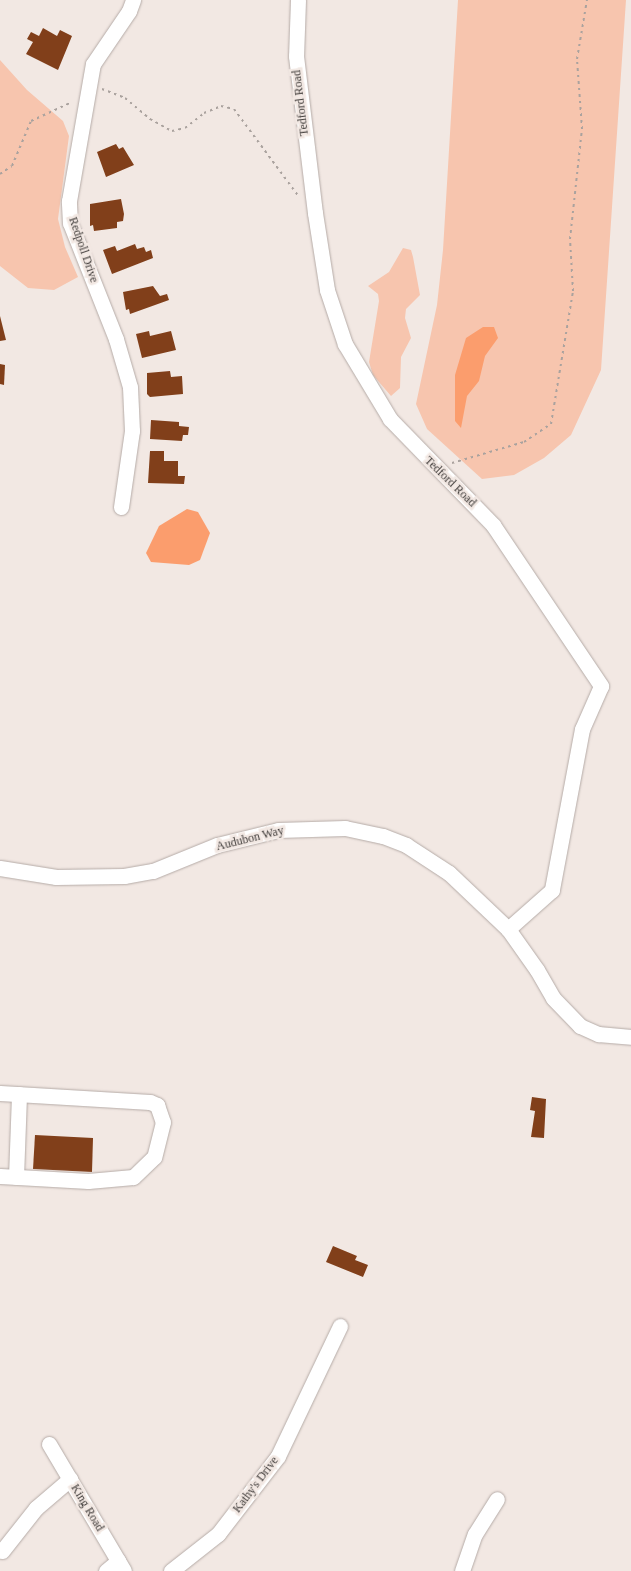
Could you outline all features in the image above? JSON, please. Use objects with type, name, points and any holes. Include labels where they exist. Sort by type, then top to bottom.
[{"type":"street","name":"Redpoll Drive","points":[[121,507],[132,431],[130,387],[116,339],[77,242],[70,213],[93,64],[129,11],[133,0]]},
{"type":"street","name":"Tedford Road","points":[[298,0],[296,56],[315,213],[327,290],[345,344],[390,419],[493,525],[601,686],[582,729],[552,890],[508,929]]},
{"type":"street","name":"Audubon Way","points":[[0,868],[56,878],[124,876],[168,867],[217,845],[278,830],[345,828],[383,836],[427,858],[449,873],[508,929],[569,1017],[598,1034],[631,1037]]},
{"type":"street","points":[[0,1093],[150,1102],[157,1105],[163,1122],[154,1157],[133,1177],[88,1180],[0,1176]]},
{"type":"street","points":[[16,1176],[19,1094]]},
{"type":"street","name":"Kathy's Drive","points":[[172,1571],[218,1534],[278,1456],[340,1326]]},
{"type":"street","name":"King Road","points":[[49,1444],[121,1566]]},
{"type":"street","points":[[2,1551],[36,1508],[70,1479]]},
{"type":"street","points":[[462,1571],[474,1534],[497,1499]]},
{"type":"street","points":[[106,1571],[121,1566]]},
{"type":"path","points":[[438,467],[524,442],[551,424],[573,291],[570,239],[582,129],[577,59],[587,0]]},
{"type":"path","points":[[0,174],[12,166],[31,121],[42,114],[100,89],[118,95],[158,125],[172,131],[186,128],[204,113],[221,106],[234,109],[283,177],[315,213]]},
{"type":"shaded area","points":[[458,0],[626,0],[601,370],[571,435],[544,458],[514,475],[482,479],[427,429],[416,404],[437,305],[443,250]]},
{"type":"shaded area","points":[[0,60],[27,90],[63,121],[69,136],[58,219],[65,247],[78,277],[54,290],[28,288],[0,266]]},
{"type":"shaded area","points":[[403,248],[411,250],[420,295],[406,309],[405,318],[411,338],[401,357],[400,388],[391,396],[373,375],[369,362],[379,301],[378,294],[368,286],[389,272]]},
{"type":"shaded area","points":[[483,327],[494,327],[498,338],[485,356],[479,381],[467,396],[461,428],[455,421],[455,375],[466,338]]},
{"type":"shaded area","points":[[187,509],[198,512],[210,533],[200,560],[189,565],[151,562],[146,553],[159,526]]},
{"type":"building","points":[[43,28],[57,36],[60,30],[72,36],[58,70],[26,54],[33,42],[27,39],[31,32],[39,36]]},
{"type":"building","points":[[116,144],[119,149],[123,147],[134,165],[106,177],[97,152]]},
{"type":"building","points":[[121,199],[124,214],[123,221],[117,222],[117,228],[94,231],[93,225],[90,226],[90,204]]},
{"type":"building","points":[[135,244],[137,249],[144,247],[146,252],[151,250],[153,258],[112,274],[103,250],[115,246],[117,251]]},
{"type":"building","points":[[153,286],[160,296],[167,294],[169,300],[130,314],[129,309],[126,310],[123,292]]},
{"type":"building","points":[[0,316],[6,340],[0,341]]},
{"type":"building","points":[[149,331],[150,336],[171,331],[176,350],[142,358],[136,334]]},
{"type":"building","points":[[0,364],[5,365],[4,385],[0,384]]},
{"type":"building","points":[[170,371],[171,377],[182,376],[183,394],[150,397],[147,394],[147,373]]},
{"type":"building","points":[[151,420],[179,422],[179,426],[189,427],[188,435],[183,435],[182,441],[150,439]]},
{"type":"building","points":[[150,451],[164,451],[164,461],[178,461],[178,476],[185,476],[184,484],[148,483]]},
{"type":"building","points":[[532,1097],[546,1099],[544,1138],[531,1137],[535,1111],[530,1110]]},
{"type":"building","points":[[35,1135],[93,1138],[92,1172],[33,1169]]},
{"type":"building","points":[[333,1246],[357,1256],[355,1260],[368,1265],[363,1277],[326,1262]]}]
